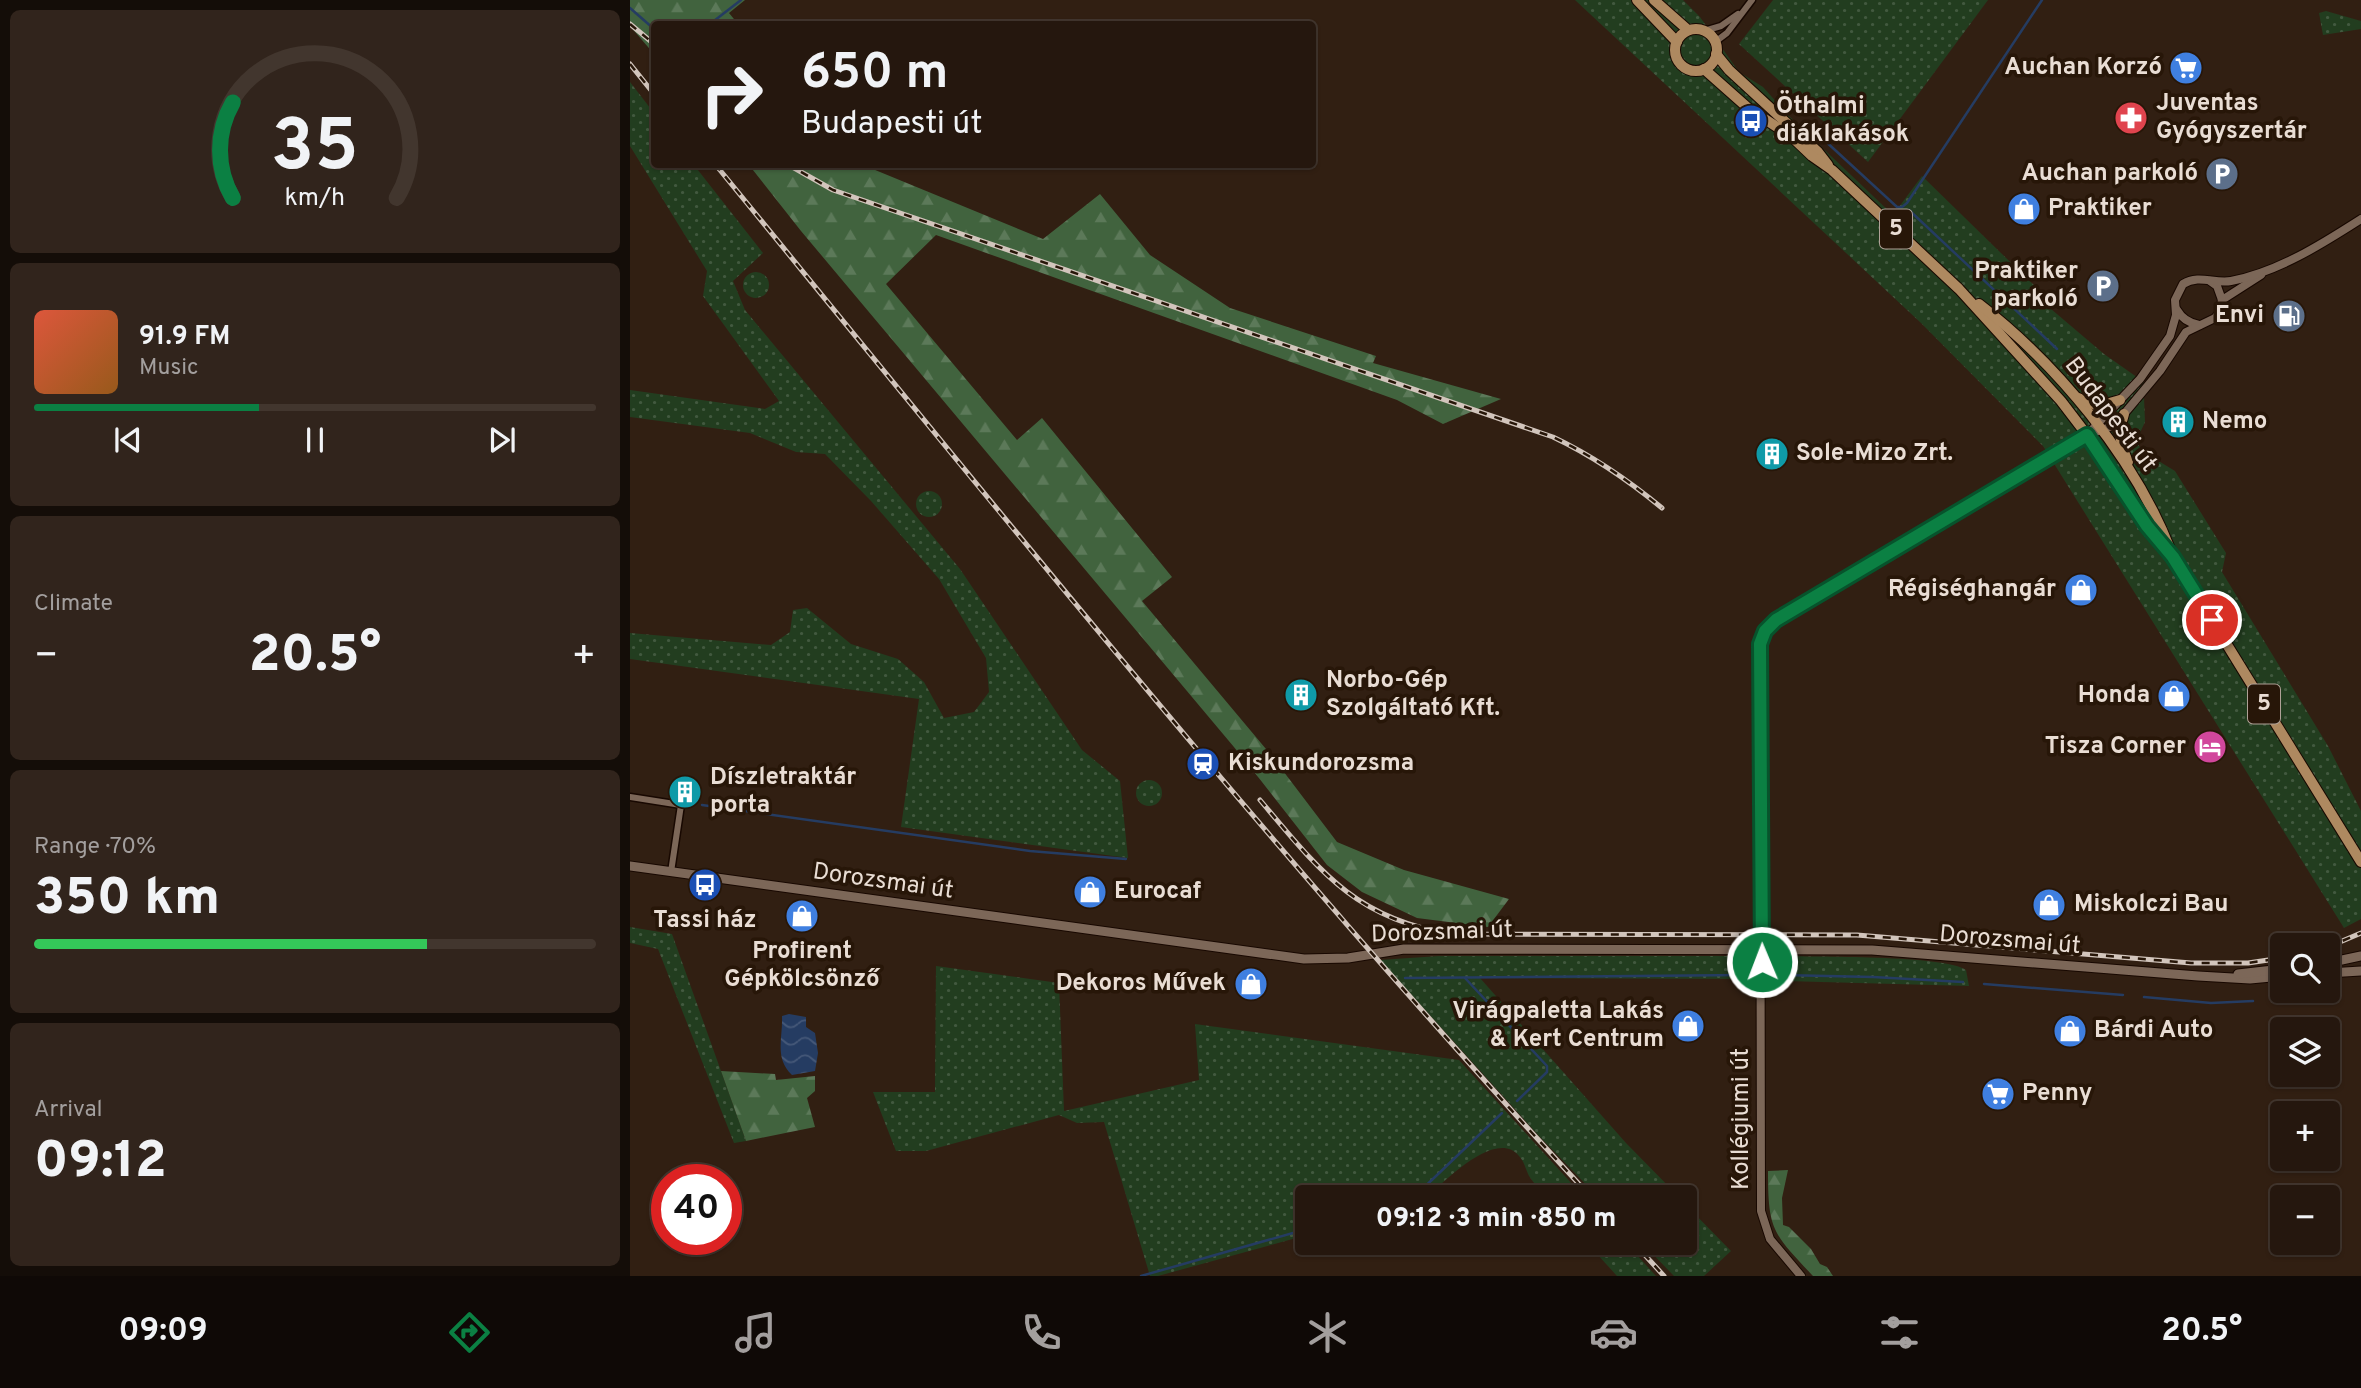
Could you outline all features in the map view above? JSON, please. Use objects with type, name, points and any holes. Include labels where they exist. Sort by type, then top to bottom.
[{"type":"main road","name":"Budapesti út","points":[[1637,0],[1676,42],[1675,50],[1681,65],[1696,71],[1704,69],[1748,108],[1792,137],[1832,170],[1959,289],[2061,401],[2087,435],[2147,526],[2173,557],[2359,857]]},
{"type":"main road","points":[[1654,0],[1688,30],[1704,31],[1715,42],[1716,54],[1712,63],[1704,69]]},
{"type":"main road","points":[[1676,42],[1688,30]]},
{"type":"main road","name":"Budapesti út","points":[[1716,54],[1729,70],[1818,152],[1832,170]]},
{"type":"main road","name":"Budapesti út","points":[[1959,289],[2011,329],[2076,397],[2100,428],[2158,520],[2173,557]]},
{"type":"main road","points":[[2076,397],[2099,406],[2120,400]]},
{"type":"main road","points":[[2124,414],[2119,434],[2120,445],[2133,479]]},
{"type":"main road","name":"Dorozsmai út","points":[[630,866],[1304,959],[1348,958],[1404,949],[1762,948],[1898,951],[2218,978],[2270,977]]},
{"type":"main road","points":[[2340,960],[2361,956]]},
{"type":"main road","name":"Dorozsmai út","points":[[2218,978],[2270,971]]},
{"type":"main road","points":[[2340,972],[2361,971]]},
{"type":"street","points":[[1715,42],[1727,33],[1752,0]]},
{"type":"street","points":[[1704,31],[1721,26],[1745,9]]},
{"type":"street","points":[[2222,300],[2267,271],[2317,246],[2361,219]]},
{"type":"street","points":[[2100,428],[2120,400],[2140,379],[2170,336],[2178,290],[2183,284],[2197,278],[2231,281],[2267,271]]},
{"type":"street","points":[[2087,435],[2124,414],[2160,371],[2186,332],[2215,318],[2222,307],[2222,300],[2217,286],[2210,281]]},
{"type":"street","points":[[2176,307],[2189,323],[2199,325]]},
{"type":"street","name":"Kollégiumi út","points":[[1801,1276],[1770,1239],[1761,1212],[1760,644],[1765,631],[1776,620],[2087,435]]},
{"type":"street","points":[[630,797],[681,805],[671,872]]},
{"type":"green space","points":[[630,0],[745,0],[729,13],[736,21],[651,21],[651,50],[630,26]]},
{"type":"green space","points":[[1575,0],[1683,0],[1700,17],[1739,72],[1763,87],[1790,117],[1893,215],[1922,176],[2041,292],[2044,303],[2104,354],[2151,387],[2144,397],[2145,422],[2138,437],[2139,446],[2175,471],[2226,553],[2222,572],[2328,746],[2361,811],[2361,919],[2344,928],[2043,446],[1921,323]]},
{"type":"green space","points":[[1773,0],[1988,0],[1868,162],[1739,44]]},
{"type":"green space","points":[[2326,11],[2361,21],[2361,29],[2323,35],[2319,13]]},
{"type":"green space","points":[[630,82],[651,109],[651,168],[696,168],[763,253],[733,281],[745,310],[960,569],[1082,750],[1120,781],[1128,858],[901,827],[919,699],[630,659],[630,633],[771,645],[790,632],[793,610],[807,608],[851,644],[898,659],[924,682],[944,718],[974,712],[989,692],[986,658],[939,579],[871,501],[825,454],[796,452],[750,433],[630,417],[630,390],[765,409],[779,401],[703,296],[707,271],[630,146]]},
{"type":"green space","points":[[751,168],[870,168],[1043,239],[1100,194],[1150,255],[1230,308],[1376,356],[1373,363],[1501,399],[1443,424],[1397,400],[936,235],[886,284],[1017,440],[1042,418],[1172,577],[1142,601],[1271,755],[1337,842],[1404,870],[1509,899],[1488,927],[1417,918],[1362,892],[1327,865],[1244,759],[801,231]]},
{"type":"green space","points":[[756,272],[765,276],[769,285],[765,294],[756,298],[747,294],[743,285],[747,276]]},
{"type":"green space","points":[[929,491],[938,495],[942,504],[938,513],[929,517],[920,513],[916,504],[920,495]]},
{"type":"green space","points":[[1149,780],[1158,784],[1162,793],[1158,802],[1149,806],[1140,802],[1136,793],[1140,784]]},
{"type":"green space","points":[[630,927],[672,934],[746,1141],[734,1143],[658,949],[630,943]]},
{"type":"green space","points":[[1439,956],[1747,956],[1755,963],[1758,979],[1480,978],[1626,1143],[1667,1185],[1586,1185],[1380,960]]},
{"type":"green space","points":[[1780,956],[1907,959],[1954,965],[1966,970],[1969,986],[1785,981],[1767,978],[1769,964]]},
{"type":"green space","points":[[936,966],[1059,983],[1064,1111],[1199,1080],[1195,1024],[1459,1060],[1573,1185],[1536,1185],[1519,1156],[1509,1149],[1497,1148],[1471,1160],[1441,1185],[1295,1185],[1295,1238],[1150,1276],[1104,1122],[1077,1123],[1059,1115],[926,1151],[896,1151],[873,1092],[935,1092]]},
{"type":"green space","points":[[721,1071],[775,1074],[776,1080],[815,1076],[815,1091],[807,1098],[815,1127],[746,1141]]},
{"type":"green space","points":[[1788,1170],[1782,1198],[1783,1225],[1789,1227],[1811,1249],[1820,1264],[1827,1267],[1833,1276],[1813,1276],[1789,1250],[1776,1230],[1769,1207],[1768,1171]]},
{"type":"green space","points":[[1697,1216],[1731,1251],[1704,1276],[1674,1276],[1654,1255],[1697,1255]]},
{"type":"green space","points":[[1598,1255],[1637,1255],[1656,1276],[1617,1276]]},
{"type":"water","points":[[789,1014],[806,1017],[806,1027],[815,1033],[818,1053],[815,1071],[792,1075],[783,1062],[782,1016]]},
{"type":"waterway","points":[[714,21],[741,0]]},
{"type":"waterway","points":[[1810,127],[1897,207],[1902,207],[2042,0]]},
{"type":"waterway","points":[[630,8],[651,26]]},
{"type":"waterway","points":[[1909,210],[2057,349]]},
{"type":"waterway","points":[[702,805],[1030,851],[1126,859]]},
{"type":"waterway","points":[[1405,978],[1745,975]]},
{"type":"waterway","points":[[1781,975],[1963,982]]},
{"type":"waterway","points":[[1465,978],[1547,1066],[1547,1072],[1517,1101]]},
{"type":"waterway","points":[[1984,984],[2123,995]]},
{"type":"waterway","points":[[2144,997],[2211,1003],[2253,1001]]},
{"type":"waterway","points":[[1427,1185],[1502,1113]]},
{"type":"waterway","points":[[1141,1276],[1295,1232]]},
{"type":"railway","points":[[630,24],[651,42]]},
{"type":"railway","points":[[630,64],[651,90]]},
{"type":"railway","points":[[718,168],[1254,817],[1477,1072],[1580,1185]]},
{"type":"railway","points":[[794,168],[833,190],[1553,437],[1610,469],[1662,508]]},
{"type":"railway","points":[[1260,800],[1301,848],[1342,888],[1389,917],[1451,934],[1857,935],[2191,963],[2248,963],[2270,960]]},
{"type":"railway","points":[[2340,942],[2361,933]]},
{"type":"railway","points":[[1645,1255],[1664,1276]]},
{"type":"place","name":"Auchan Korzó","points":[[2186,68]]},
{"type":"place","name":"Juventas Gyógyszertár","points":[[2131,118]]},
{"type":"place","name":"Öthalmi diáklakások","points":[[1751,121]]},
{"type":"place","name":"Auchan parkoló","points":[[2222,174]]},
{"type":"place","name":"Praktiker","points":[[2024,209]]},
{"type":"place","name":"Praktiker parkoló","points":[[2103,286]]},
{"type":"place","name":"Envi","points":[[2289,316]]},
{"type":"place","name":"Nemo","points":[[2178,422]]},
{"type":"place","name":"Sole-Mizo Zrt.","points":[[1772,454]]},
{"type":"place","name":"Régiséghangár","points":[[2081,590]]},
{"type":"place","name":"Norbo-Gép Szolgáltató Kft.","points":[[1301,695]]},
{"type":"place","name":"Honda","points":[[2174,696]]},
{"type":"place","name":"Tisza Corner","points":[[2210,747]]},
{"type":"place","name":"Kiskundorozsma","points":[[1203,764]]},
{"type":"place","name":"Díszletraktár porta","points":[[685,792]]},
{"type":"place","name":"Tassi ház","points":[[705,885]]},
{"type":"place","name":"Eurocaf","points":[[1090,892]]},
{"type":"place","name":"Miskolczi Bau","points":[[2049,905]]},
{"type":"place","name":"Profirent Gépkölcsönző","points":[[802,916]]},
{"type":"place","name":"Dekoros Művek","points":[[1251,984]]},
{"type":"place","name":"Virágpaletta Lakás & Kert Centrum","points":[[1688,1026]]},
{"type":"place","name":"Bárdi Auto","points":[[2070,1031]]},
{"type":"place","name":"Penny","points":[[1998,1094]]},
{"type":"route","points":[[1762,962],[1760,644],[1765,631],[1776,620],[2087,435],[2147,526],[2173,557],[2212,620]]}]
